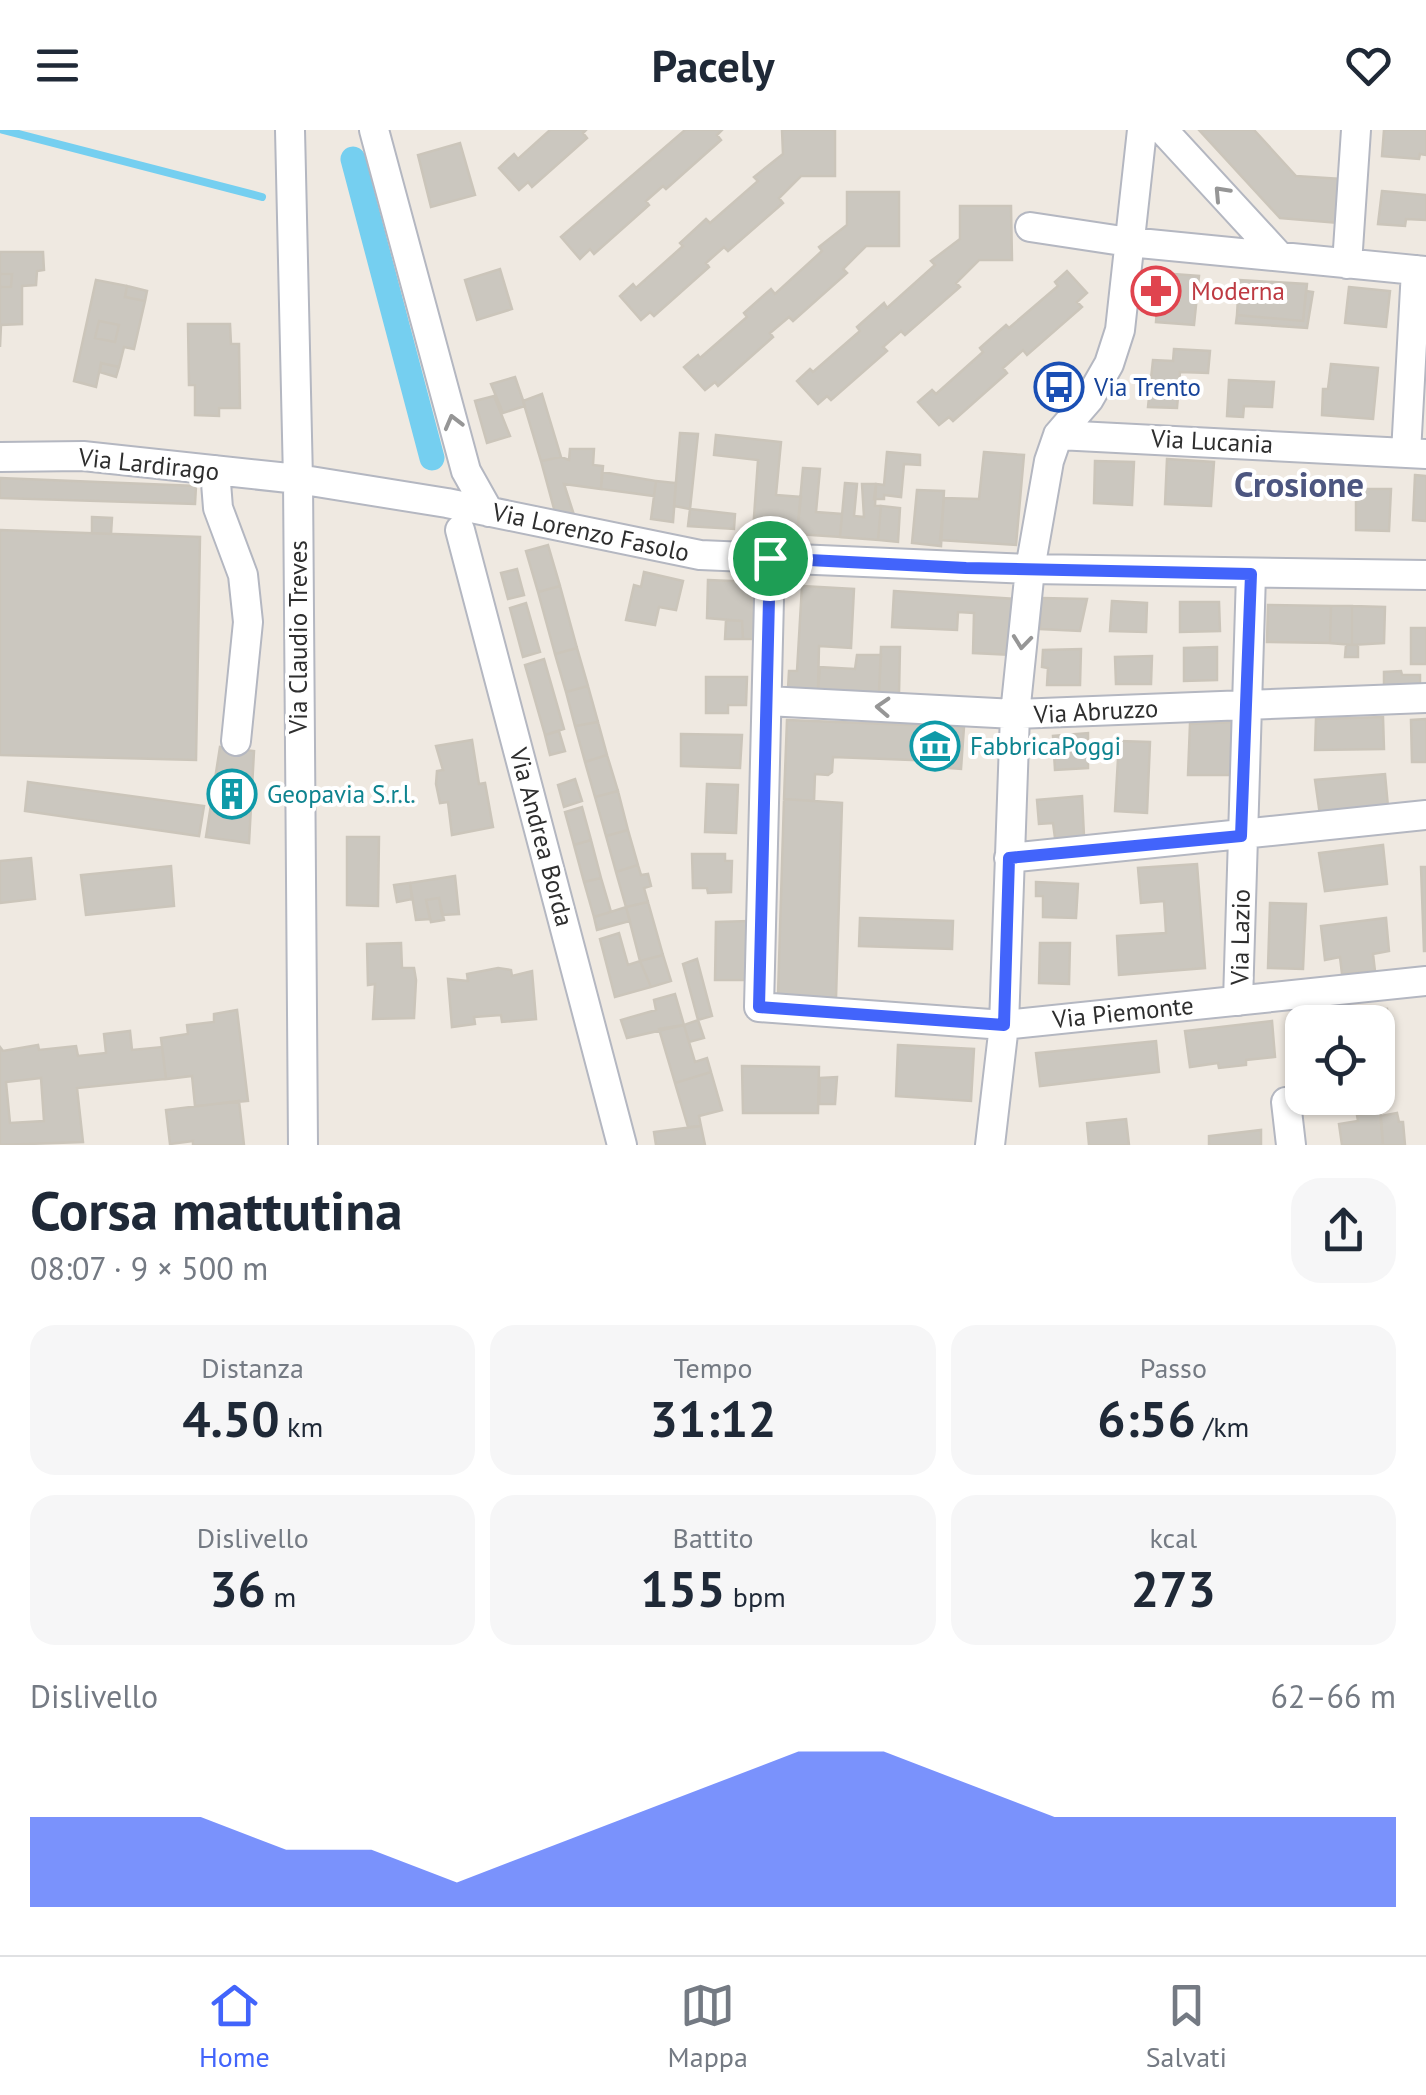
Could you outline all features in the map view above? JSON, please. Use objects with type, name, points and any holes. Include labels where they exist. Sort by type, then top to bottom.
[{"type":"street","name":"Via Claudio Treves","points":[[290,130],[298,479],[303,1145]]},
{"type":"street","points":[[374,130],[466,471],[489,512]]},
{"type":"street","points":[[990,1145],[1004,1025],[1015,714],[1030,570],[1049,462],[1058,435],[1089,399],[1109,364],[1120,330],[1142,130]]},
{"type":"street","points":[[1163,130],[1279,256]]},
{"type":"street","points":[[1347,264],[1356,130]]},
{"type":"street","points":[[1030,228],[1129,242],[1421,271],[1416,453]]},
{"type":"street","name":"Via Lucania","points":[[1058,435],[1416,453]]},
{"type":"street","name":"Via Lardirago","points":[[0,456],[82,456],[298,479]]},
{"type":"street","points":[[214,470],[218,508],[243,575],[248,622],[236,740]]},
{"type":"street","name":"Via Lorenzo Fasolo","points":[[298,479],[489,512],[700,555],[1030,570],[1426,575]]},
{"type":"street","name":"Via Andrea Borda","points":[[460,530],[622,1145]]},
{"type":"street","points":[[767,701],[770,558]]},
{"type":"street","name":"Via Lazio","points":[[1238,1000],[1251,574]]},
{"type":"street","name":"Via Abruzzo","points":[[767,701],[1015,714],[1426,698]]},
{"type":"street","name":"Via Piemonte","points":[[767,701],[759,1007],[1004,1025],[1426,981]]},
{"type":"street","points":[[1009,858],[1426,815]]},
{"type":"street","points":[[1288,1115],[1292,1145]]},
{"type":"building","points":[[550,130],[586,130],[583,133],[587,138],[532,187],[528,182],[519,190],[499,168],[514,154],[518,159]]},
{"type":"building","points":[[685,130],[722,130],[717,135],[721,140],[666,189],[663,186],[646,201],[649,205],[594,254],[590,249],[580,259],[561,237]]},
{"type":"building","points":[[782,130],[835,130],[835,176],[801,176],[779,198],[783,203],[728,251],[724,247],[706,263],[709,267],[654,316],[650,312],[641,320],[620,296],[633,284],[636,288],[683,246],[680,243],[706,219],[710,223],[758,181],[754,177],[783,154]]},
{"type":"building","points":[[1199,130],[1254,130],[1296,176],[1341,179],[1338,223],[1280,218]]},
{"type":"building","points":[[1384,130],[1426,130],[1426,155],[1420,154],[1419,159],[1382,156]]},
{"type":"building","points":[[460,143],[475,195],[431,207],[418,155]]},
{"type":"building","points":[[1382,191],[1426,195],[1426,220],[1406,219],[1405,226],[1378,224]]},
{"type":"building","points":[[847,192],[899,192],[899,246],[866,246],[843,269],[847,273],[793,321],[789,317],[770,333],[773,337],[718,386],[715,382],[705,390],[684,367],[747,317],[744,313],[771,289],[775,294],[822,251],[819,247],[847,225]]},
{"type":"building","points":[[960,206],[1011,206],[1012,260],[979,260],[956,283],[960,287],[905,335],[901,331],[883,347],[887,351],[831,400],[827,396],[818,404],[797,381],[860,331],[857,327],[884,303],[887,308],[935,265],[931,261],[960,239]]},
{"type":"building","points":[[0,252],[43,252],[44,270],[37,271],[36,285],[22,286],[22,324],[1,325],[0,347],[0,287],[11,287],[12,274],[0,274]]},
{"type":"building","points":[[500,269],[512,309],[477,320],[465,280]]},
{"type":"building","points":[[1067,271],[1087,293],[1077,302],[1082,307],[1027,355],[1023,350],[1003,368],[1007,373],[953,421],[949,417],[939,425],[918,402],[932,390],[936,394],[983,352],[980,348],[1058,286],[1055,282]]},
{"type":"building","points":[[1160,273],[1199,276],[1194,325],[1156,322]]},
{"type":"building","points":[[0,274],[12,274],[11,287],[0,287]]},
{"type":"building","points":[[96,280],[127,286],[125,297],[145,301],[134,349],[124,347],[119,367],[101,363],[96,387],[74,381]],"holes":[[[99,321],[119,325],[115,342],[95,338]]]},
{"type":"building","points":[[1239,280],[1307,284],[1303,321],[1237,315]]},
{"type":"building","points":[[127,286],[147,291],[145,301],[125,297]]},
{"type":"building","points":[[1349,287],[1390,291],[1386,327],[1345,323]]},
{"type":"building","points":[[1306,291],[1313,292],[1307,328],[1236,323],[1237,315],[1303,321]]},
{"type":"building","points":[[99,321],[119,325],[115,342],[95,338]]},
{"type":"building","points":[[188,324],[230,324],[231,344],[239,344],[240,408],[219,408],[219,416],[195,415],[195,385],[189,385]]},
{"type":"building","points":[[1174,349],[1210,351],[1208,373],[1180,372],[1177,408],[1148,407],[1153,360],[1173,361]]},
{"type":"building","points":[[101,363],[119,367],[116,377],[100,372]]},
{"type":"building","points":[[1331,364],[1378,368],[1373,419],[1322,415],[1323,389],[1328,389]]},
{"type":"building","points":[[515,377],[525,406],[503,413],[491,384]]},
{"type":"building","points":[[1229,380],[1274,382],[1272,407],[1244,406],[1243,417],[1227,416]]},
{"type":"building","points":[[542,394],[561,457],[541,461],[523,401]]},
{"type":"building","points":[[494,396],[510,436],[487,443],[475,401]]},
{"type":"building","points":[[680,433],[698,434],[690,509],[674,506]]},
{"type":"building","points":[[716,435],[781,442],[776,495],[801,497],[797,534],[753,531],[758,460],[714,455]]},
{"type":"building","points":[[570,449],[594,449],[593,465],[603,466],[601,489],[564,484],[575,518],[556,516],[541,461],[561,457],[569,460]]},
{"type":"building","points":[[887,452],[920,455],[920,465],[904,464],[901,497],[884,495],[884,499],[874,499],[876,484],[884,485]]},
{"type":"building","points":[[984,452],[1024,455],[1016,545],[940,540],[944,498],[979,499]]},
{"type":"building","points":[[1167,459],[1214,462],[1211,506],[1165,504]]},
{"type":"building","points":[[1095,461],[1134,462],[1132,505],[1094,503]]},
{"type":"building","points":[[803,468],[820,469],[816,512],[842,514],[840,537],[797,534]]},
{"type":"building","points":[[602,472],[656,481],[654,496],[601,489]]},
{"type":"building","points":[[1415,475],[1426,476],[1426,521],[1413,520]]},
{"type":"building","points":[[0,478],[196,486],[195,504],[0,498]]},
{"type":"building","points":[[656,481],[676,483],[673,522],[651,519]]},
{"type":"building","points":[[845,483],[857,484],[854,516],[864,517],[862,484],[876,484],[875,506],[881,506],[878,540],[840,537]]},
{"type":"building","points":[[1356,489],[1391,489],[1389,531],[1356,530]]},
{"type":"building","points":[[917,490],[944,491],[941,546],[912,543]]},
{"type":"building","points":[[881,506],[900,508],[898,542],[878,540]]},
{"type":"building","points":[[690,509],[735,514],[734,529],[688,526]]},
{"type":"building","points":[[92,517],[112,518],[111,534],[92,533]]},
{"type":"building","points":[[0,530],[200,537],[196,760],[0,755]]},
{"type":"building","points":[[548,545],[560,586],[538,592],[526,551]]},
{"type":"building","points":[[517,569],[524,595],[508,599],[501,573]]},
{"type":"building","points":[[644,572],[683,581],[676,610],[659,607],[655,625],[626,620],[634,585],[641,587]]},
{"type":"building","points":[[708,580],[756,582],[754,613],[762,613],[762,639],[743,639],[742,621],[707,618]]},
{"type":"building","points":[[560,586],[577,648],[555,654],[538,592]]},
{"type":"building","points":[[802,586],[854,589],[851,648],[819,646],[818,690],[788,689],[789,671],[797,671]]},
{"type":"building","points":[[894,591],[1016,599],[1012,655],[973,653],[974,613],[958,612],[957,630],[892,627]]},
{"type":"building","points":[[1041,598],[1087,599],[1080,631],[1040,629]]},
{"type":"building","points":[[1112,601],[1147,603],[1146,632],[1110,631]]},
{"type":"building","points":[[1180,602],[1219,602],[1220,631],[1180,632]]},
{"type":"building","points":[[526,603],[540,652],[523,657],[510,608]]},
{"type":"building","points":[[1268,605],[1331,606],[1330,643],[1267,642]]},
{"type":"building","points":[[1331,606],[1352,606],[1352,645],[1330,643]]},
{"type":"building","points":[[1352,606],[1385,607],[1384,643],[1352,645]]},
{"type":"building","points":[[726,620],[742,621],[743,639],[725,639]]},
{"type":"building","points":[[1411,628],[1426,628],[1426,664],[1411,664]]},
{"type":"building","points":[[1346,645],[1358,645],[1358,657],[1345,657]]},
{"type":"building","points":[[881,647],[900,647],[899,694],[879,693]]},
{"type":"building","points":[[1217,647],[1217,680],[1184,681],[1184,648]]},
{"type":"building","points":[[577,648],[588,686],[566,692],[555,654]]},
{"type":"building","points":[[1081,649],[1080,685],[1047,685],[1043,650]]},
{"type":"building","points":[[857,655],[881,655],[879,693],[818,690],[820,667],[855,669]]},
{"type":"building","points":[[1152,656],[1151,684],[1116,684],[1115,657]]},
{"type":"building","points":[[544,659],[564,729],[545,735],[525,665]]},
{"type":"building","points":[[1401,671],[1402,675],[1420,675],[1420,686],[1384,687],[1384,672]]},
{"type":"building","points":[[706,677],[747,677],[746,705],[728,705],[728,713],[706,713]]},
{"type":"building","points":[[588,686],[598,722],[575,726],[566,692]]},
{"type":"building","points":[[1383,717],[1384,749],[1315,750],[1316,719]]},
{"type":"building","points":[[1426,719],[1426,762],[1412,762],[1411,720]]},
{"type":"building","points":[[787,720],[964,727],[961,769],[937,767],[938,761],[833,757],[832,772],[815,774],[814,801],[784,799]]},
{"type":"building","points":[[598,722],[607,755],[585,762],[575,726]]},
{"type":"building","points":[[1232,722],[1230,775],[1188,775],[1190,724]]},
{"type":"building","points":[[559,731],[565,751],[550,755],[545,735]]},
{"type":"building","points":[[1088,733],[1088,768],[1055,770],[1053,736]]},
{"type":"building","points":[[681,734],[742,735],[740,768],[681,766]]},
{"type":"building","points":[[472,740],[479,784],[485,783],[493,827],[452,835],[448,802],[440,803],[436,784],[437,771],[443,770],[436,746]]},
{"type":"building","points":[[1119,741],[1150,742],[1147,813],[1115,811]]},
{"type":"building","name":"Geopavia S.r.l.","points":[[220,747],[254,751],[249,843],[206,837]]},
{"type":"building","points":[[607,755],[618,791],[595,797],[585,762]]},
{"type":"building","points":[[1385,774],[1388,807],[1320,815],[1315,780]]},
{"type":"building","points":[[575,779],[582,801],[564,807],[558,785]]},
{"type":"building","points":[[28,782],[204,806],[199,836],[25,811]]},
{"type":"building","points":[[707,784],[738,785],[736,833],[705,832]]},
{"type":"building","points":[[618,791],[628,830],[606,836],[595,797]]},
{"type":"building","points":[[1082,796],[1084,836],[1055,838],[1053,823],[1039,824],[1037,800]]},
{"type":"building","points":[[784,799],[842,803],[836,998],[778,995]]},
{"type":"building","points":[[582,807],[591,840],[574,845],[565,812]]},
{"type":"building","points":[[628,830],[638,865],[616,872],[606,836]]},
{"type":"building","points":[[347,837],[379,837],[378,906],[347,905]]},
{"type":"building","points":[[591,840],[601,878],[584,882],[574,845]]},
{"type":"building","points":[[1383,845],[1387,884],[1325,891],[1319,853]]},
{"type":"building","points":[[692,854],[725,854],[725,861],[732,861],[731,892],[708,893],[707,888],[693,888]]},
{"type":"building","points":[[31,858],[35,899],[0,903],[0,861]]},
{"type":"building","points":[[1197,864],[1205,968],[1119,975],[1117,936],[1166,933],[1164,901],[1141,903],[1138,868]]},
{"type":"building","points":[[638,865],[641,875],[648,874],[651,886],[644,888],[648,902],[626,907],[616,872]]},
{"type":"building","points":[[171,866],[174,906],[86,915],[81,875]]},
{"type":"building","points":[[1421,867],[1426,867],[1426,951],[1424,951]]},
{"type":"building","points":[[455,876],[459,914],[442,915],[439,898],[426,900],[430,919],[416,920],[410,883]]},
{"type":"building","points":[[601,878],[611,912],[594,917],[584,882]]},
{"type":"building","points":[[1036,882],[1078,884],[1076,918],[1043,917],[1043,896],[1036,896]]},
{"type":"building","points":[[410,883],[412,899],[397,902],[394,885]]},
{"type":"building","points":[[439,898],[444,920],[431,922],[426,900]]},
{"type":"building","points":[[648,902],[663,955],[640,961],[626,907]]},
{"type":"building","points":[[1270,903],[1306,904],[1303,969],[1268,968]]},
{"type":"building","points":[[626,907],[630,921],[597,930],[594,917]]},
{"type":"building","points":[[860,918],[953,921],[952,949],[859,946]]},
{"type":"building","points":[[1386,918],[1389,951],[1373,954],[1375,971],[1342,974],[1340,957],[1325,960],[1321,926]]},
{"type":"building","points":[[749,921],[747,980],[715,980],[716,922]]},
{"type":"building","points":[[619,933],[628,965],[640,961],[651,987],[615,997],[600,939]]},
{"type":"building","points":[[401,943],[402,968],[414,968],[414,1018],[373,1019],[375,984],[368,985],[367,944]]},
{"type":"building","points":[[1040,943],[1070,943],[1069,984],[1039,983]]},
{"type":"building","points":[[663,955],[671,981],[651,987],[640,961]]},
{"type":"building","points":[[697,959],[712,1016],[698,1020],[683,964]]},
{"type":"building","points":[[498,968],[511,970],[512,976],[532,971],[536,1019],[502,1022],[501,1015],[474,1017],[475,1024],[452,1027],[448,979],[468,981],[467,974]]},
{"type":"building","points":[[675,994],[684,1025],[627,1038],[621,1020],[656,1010],[654,1000]]},
{"type":"building","points":[[237,1010],[248,1101],[195,1106],[192,1076],[166,1079],[161,1038],[188,1034],[187,1025],[214,1022],[214,1014]]},
{"type":"building","points":[[698,1020],[704,1038],[689,1042],[684,1025]]},
{"type":"building","points":[[1272,1021],[1275,1057],[1246,1060],[1246,1065],[1190,1067],[1185,1031]]},
{"type":"building","points":[[684,1025],[695,1062],[707,1058],[711,1072],[675,1083],[659,1029]]},
{"type":"building","points":[[130,1031],[132,1050],[162,1047],[166,1079],[77,1088],[83,1142],[0,1145],[0,1047],[3,1051],[38,1045],[39,1050],[76,1046],[78,1056],[106,1053],[104,1034]],"holes":[[[41,1078],[44,1121],[10,1123],[6,1082]]]},
{"type":"building","points":[[1156,1041],[1159,1072],[1040,1086],[1036,1053]]},
{"type":"building","points":[[898,1045],[974,1049],[971,1101],[896,1096]]},
{"type":"building","points":[[742,1066],[819,1067],[818,1113],[743,1113]]},
{"type":"building","points":[[711,1072],[722,1110],[699,1116],[701,1126],[688,1127],[675,1083]]},
{"type":"building","points":[[837,1077],[835,1104],[819,1104],[820,1078]]},
{"type":"building","points":[[239,1101],[244,1145],[193,1145],[193,1141],[170,1144],[166,1110]]},
{"type":"building","points":[[1395,1113],[1403,1122],[1405,1145],[1383,1145],[1381,1116]]},
{"type":"building","points":[[1357,1115],[1380,1115],[1383,1145],[1342,1145],[1339,1124],[1358,1121]]},
{"type":"building","points":[[1126,1119],[1129,1145],[1089,1145],[1087,1123]]},
{"type":"building","points":[[701,1126],[705,1145],[656,1145],[654,1132]]},
{"type":"building","points":[[1261,1130],[1261,1145],[1209,1145],[1209,1136]]},
{"type":"waterway","points":[[3,130],[262,197]]},
{"type":"waterway","points":[[353,159],[432,458]]},
{"type":"place","name":"Moderna","points":[[1156,291]]},
{"type":"place","name":"Via Trento","points":[[1059,387]]},
{"type":"place","name":"FabbricaPoggi","points":[[935,746]]},
{"type":"place","name":"Geopavia S.r.l.","points":[[232,794]]},
{"type":"district","name":"Crosione","points":[[1299,484]]},
{"type":"route","points":[[770,558],[966,568],[1251,574],[1241,836],[1009,858],[1004,1025],[759,1007],[770,558]]}]
